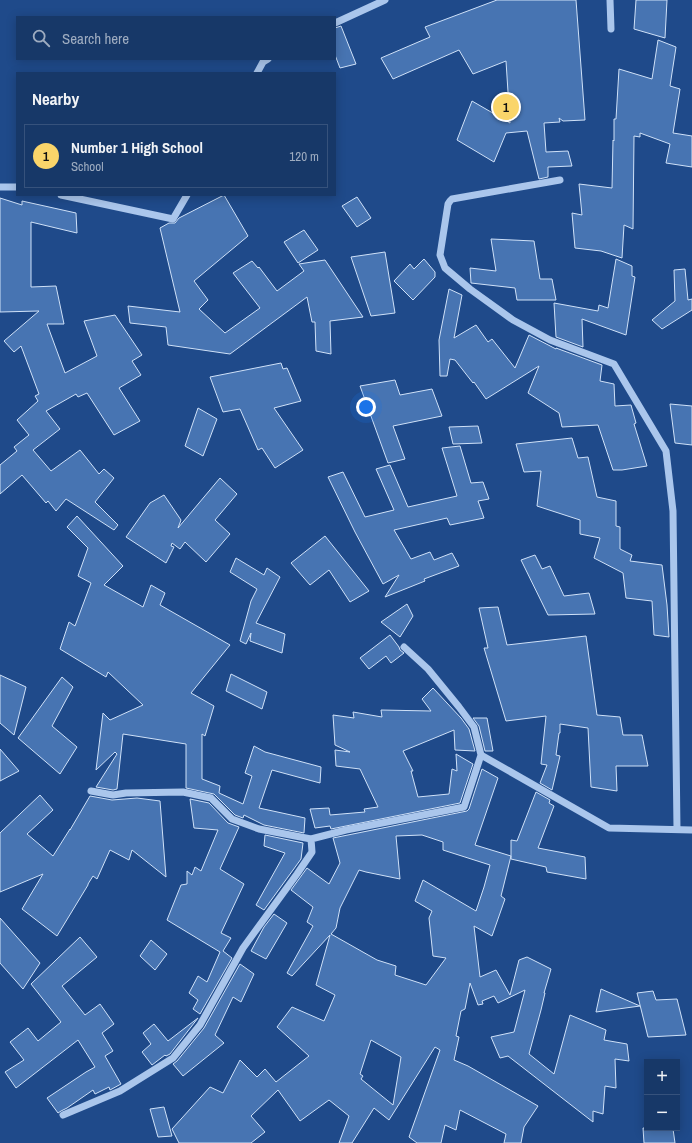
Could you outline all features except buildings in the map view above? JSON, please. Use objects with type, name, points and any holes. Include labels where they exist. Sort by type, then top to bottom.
[{"type":"street","points":[[336,24],[385,0]]},
{"type":"street","points":[[610,0],[611,29]]},
{"type":"street","points":[[258,72],[263,62],[266,60]]},
{"type":"street","points":[[560,180],[452,199],[448,204],[440,255],[445,268],[470,289],[513,320],[550,340],[614,364],[666,450],[673,511],[677,829]]},
{"type":"street","points":[[0,187],[16,187]]},
{"type":"street","points":[[66,196],[173,219],[185,196]]},
{"type":"street","points":[[91,792],[113,795],[126,793],[183,792],[211,798],[232,819],[259,828],[311,839],[346,830],[464,807],[481,756],[474,727],[428,669],[404,647]]},
{"type":"street","points":[[481,756],[609,828],[692,830]]},
{"type":"street","points":[[63,1115],[120,1091],[173,1058],[200,1025],[242,948],[312,852],[311,839]]},
{"type":"place","name":"Number 1 High School","points":[[506,107]]}]
